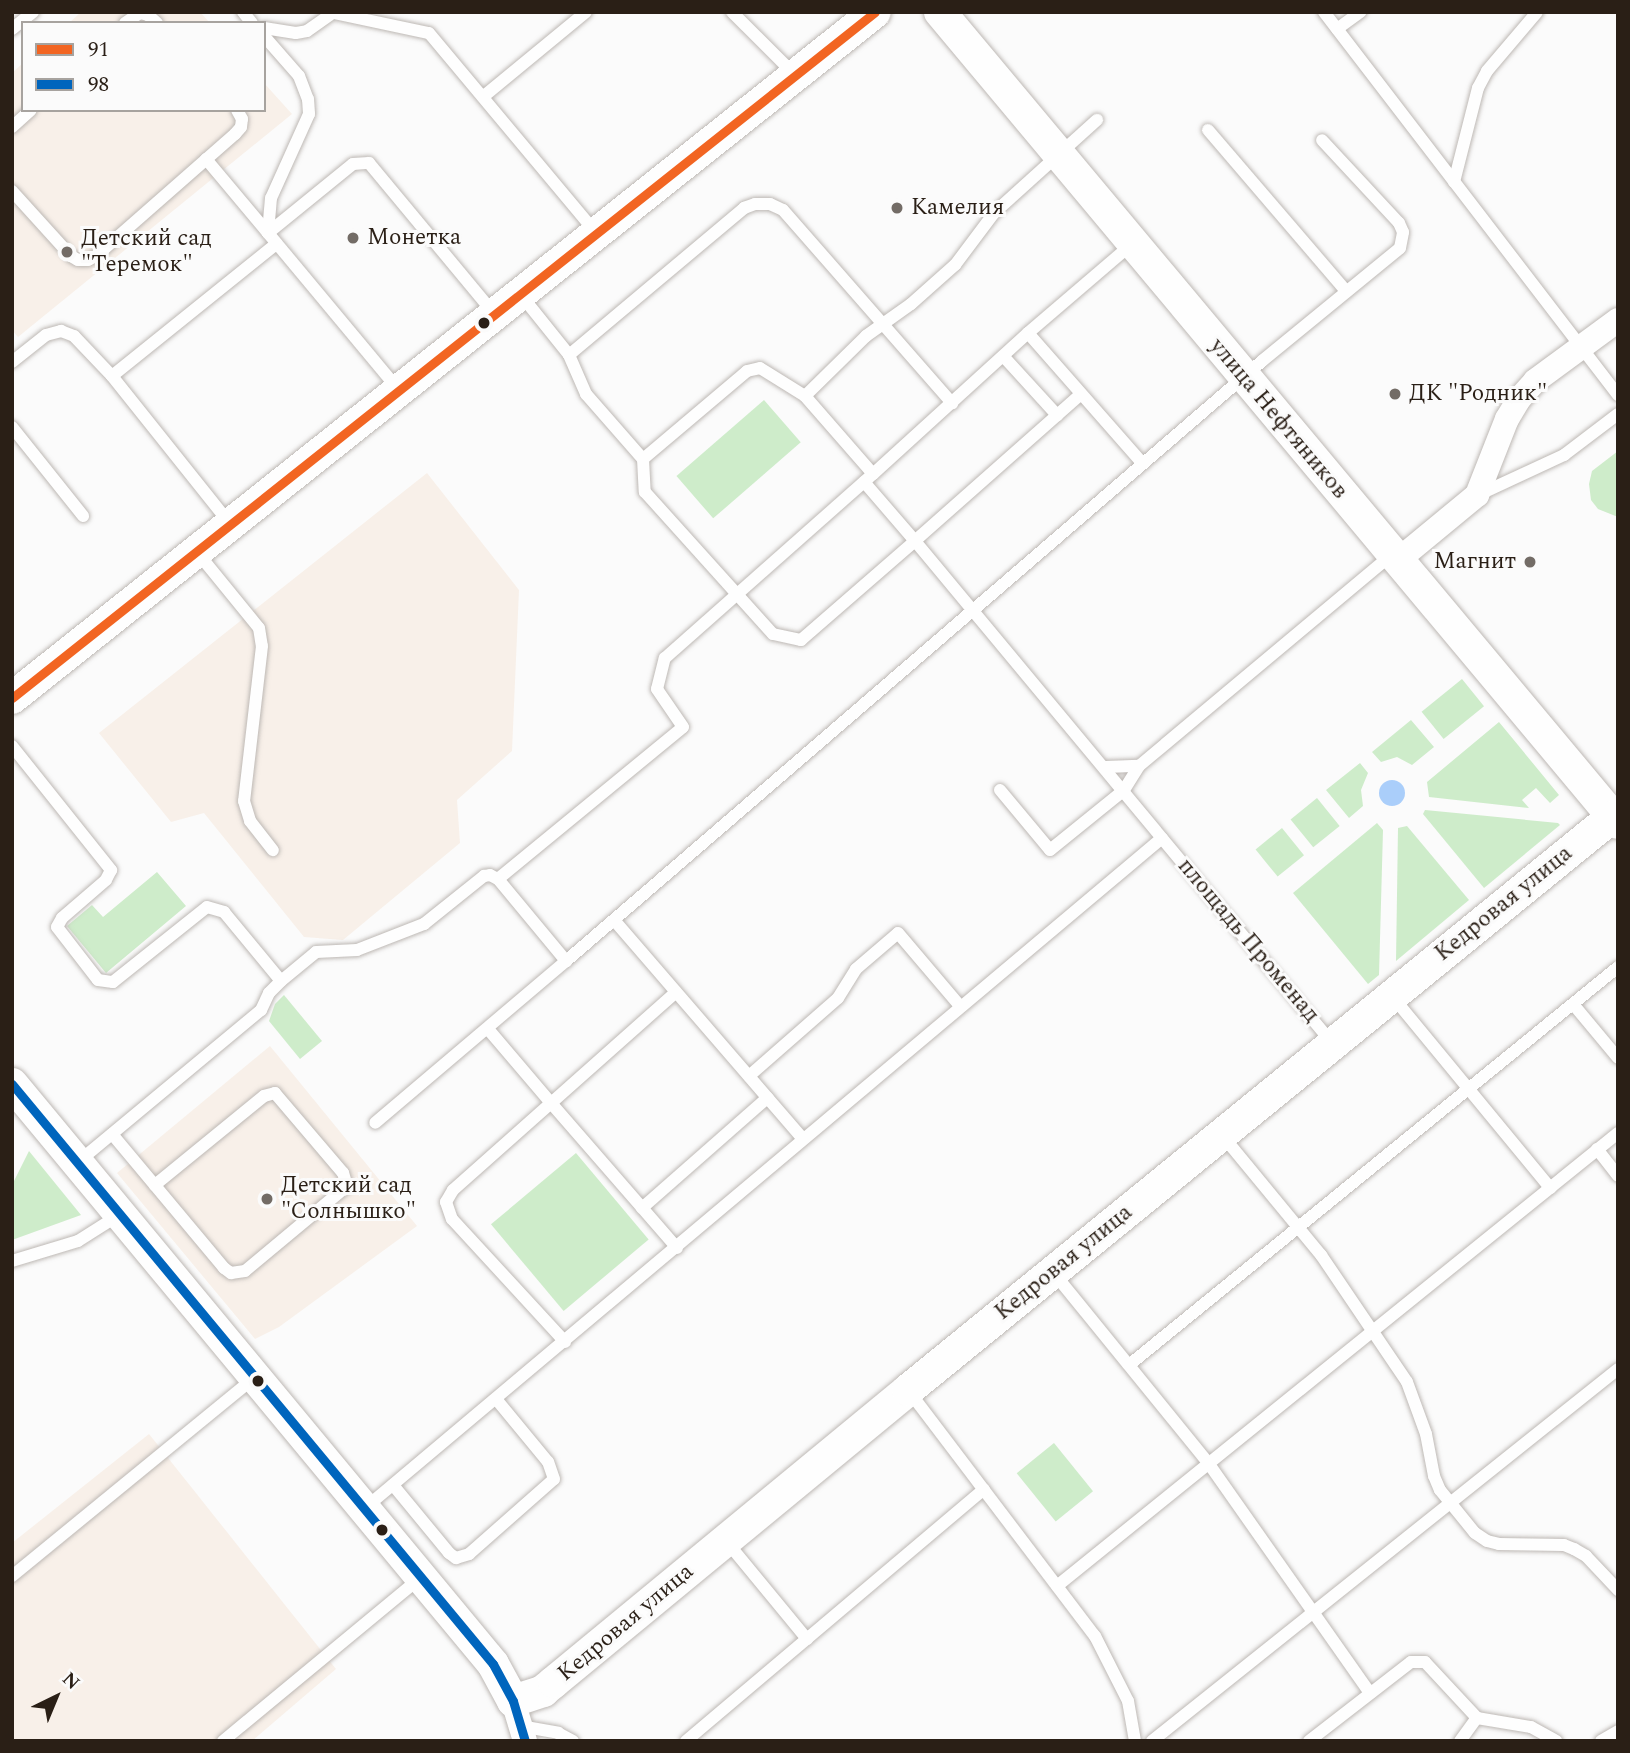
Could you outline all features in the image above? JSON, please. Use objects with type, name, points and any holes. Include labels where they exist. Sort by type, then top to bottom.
[{"type":"street","points":[[12,698],[875,12]]},
{"type":"street","name":"улица Нефтяников","points":[[940,12],[1615,820]]},
{"type":"street","points":[[1394,558],[1477,495],[1507,419],[1519,399],[1535,381],[1618,320]]},
{"type":"street","name":"Кедровая улица","points":[[519,1723],[543,1691],[908,1390],[1392,996],[1615,820]]},
{"type":"street","points":[[12,1084],[493,1664],[519,1723]]},
{"type":"lane","points":[[484,96],[586,12]]},
{"type":"lane","points":[[732,12],[796,76]]},
{"type":"lane","points":[[1324,12],[1618,395]]},
{"type":"lane","points":[[1337,29],[1360,12]]},
{"type":"lane","points":[[1454,182],[1478,88],[1487,71],[1537,12]]},
{"type":"lane","points":[[128,21],[140,13],[155,21]]},
{"type":"lane","points":[[266,28],[296,33],[307,31],[330,13],[407,26],[429,33],[597,234]]},
{"type":"lane","points":[[266,38],[299,76],[308,99],[309,114],[271,198],[268,233]]},
{"type":"lane","points":[[12,127],[29,112]]},
{"type":"lane","points":[[12,191],[71,256],[88,260],[96,256],[241,127],[242,119],[238,112]]},
{"type":"lane","points":[[805,396],[866,336],[955,265],[995,213],[1097,120]]},
{"type":"lane","points":[[1209,131],[1346,291]]},
{"type":"lane","points":[[374,1123],[488,1029],[1346,291],[1394,254],[1403,240],[1399,223],[1322,140]]},
{"type":"lane","points":[[206,159],[399,391]]},
{"type":"lane","points":[[268,233],[353,164],[369,163],[495,315]]},
{"type":"lane","points":[[569,355],[744,208],[755,204],[770,204],[783,210],[952,403]]},
{"type":"lane","points":[[113,376],[276,244]]},
{"type":"lane","points":[[498,879],[682,727],[657,689],[665,658],[1004,358],[1028,333],[1132,244]]},
{"type":"lane","points":[[521,295],[569,355],[586,394],[643,459],[645,492],[773,634],[801,640],[1081,394]]},
{"type":"lane","points":[[12,362],[46,335],[61,331],[74,336],[113,376],[231,525]]},
{"type":"lane","points":[[1028,333],[1143,464]]},
{"type":"lane","points":[[1004,358],[1057,415]]},
{"type":"lane","name":"площадь Променад","points":[[643,459],[747,371],[760,368],[805,396],[915,541],[1106,767],[1333,1045]]},
{"type":"lane","points":[[1477,495],[1564,455],[1618,414]]},
{"type":"lane","points":[[12,427],[83,516]]},
{"type":"lane","points":[[197,552],[258,628],[262,646],[244,801],[250,821],[273,850]]},
{"type":"lane","points":[[1000,790],[1050,850],[1124,790],[1139,766],[1394,558]]},
{"type":"lane","points":[[12,746],[111,870],[106,880],[62,918],[57,927],[98,980],[113,982],[207,907],[224,912],[281,981]]},
{"type":"lane","points":[[1106,767],[1139,766]]},
{"type":"lane","points":[[365,1508],[1162,838]]},
{"type":"lane","points":[[77,1163],[261,1010],[269,993],[316,951],[357,950],[413,930],[484,876],[490,875],[498,879],[566,961]]},
{"type":"lane","points":[[614,920],[803,1139]]},
{"type":"lane","points":[[748,1076],[838,998],[856,969],[898,933],[960,1006]]},
{"type":"lane","points":[[1129,1365],[1300,1229],[1618,967]]},
{"type":"lane","points":[[565,1342],[452,1219],[446,1202],[453,1190],[675,993]]},
{"type":"lane","points":[[1392,996],[1550,1188]]},
{"type":"lane","points":[[1573,1004],[1618,1058]]},
{"type":"lane","points":[[488,1029],[677,1248]]},
{"type":"lane","points":[[112,1134],[224,1268],[237,1273],[245,1271],[347,1186],[343,1173],[275,1093],[264,1096],[155,1185]]},
{"type":"lane","points":[[642,1208],[767,1098]]},
{"type":"lane","points":[[1057,1586],[1618,1133]]},
{"type":"lane","points":[[1221,1135],[1300,1229],[1406,1382],[1426,1434],[1434,1476],[1449,1502],[1475,1533],[1487,1541],[1574,1549],[1586,1556],[1618,1590]]},
{"type":"lane","points":[[1597,1149],[1618,1176]]},
{"type":"lane","points":[[12,1261],[78,1241],[120,1214]]},
{"type":"lane","points":[[1053,1272],[1209,1464],[1370,1693]]},
{"type":"lane","points":[[1152,1741],[1311,1611],[1618,1369]]},
{"type":"lane","points":[[12,1576],[255,1377]]},
{"type":"lane","points":[[908,1390],[1095,1636],[1128,1701],[1135,1741]]},
{"type":"lane","points":[[393,1485],[449,1553],[456,1558],[469,1554],[554,1479],[548,1462],[496,1399]]},
{"type":"lane","points":[[686,1741],[984,1489]]},
{"type":"lane","points":[[726,1540],[807,1639]]},
{"type":"lane","points":[[223,1741],[422,1577]]},
{"type":"lane","points":[[1310,1741],[1411,1662],[1425,1662],[1477,1718],[1531,1727],[1556,1741]]},
{"type":"lane","points":[[1460,1741],[1477,1718]]},
{"type":"lane","points":[[519,1723],[558,1733],[573,1741]]},
{"type":"shaded area","points":[[81,12],[200,12],[208,21],[71,21]]},
{"type":"shaded area","name":"Детский сад \"Теремок\"","points":[[21,65],[21,112],[266,112],[266,85],[292,114],[18,337],[12,330],[12,73]]},
{"type":"shaded area","points":[[427,473],[519,590],[512,751],[457,800],[460,843],[343,940],[304,937],[204,813],[171,822],[99,733]]},
{"type":"shaded area","name":"Детский сад \"Солнышко\"","points":[[270,1046],[417,1226],[279,1327],[255,1339],[117,1173]]},
{"type":"shaded area","points":[[149,1434],[336,1669],[252,1741],[12,1741],[12,1543]]},
{"type":"green space","points":[[764,400],[801,442],[713,518],[676,476]]},
{"type":"green space","points":[[1618,451],[1618,517],[1598,509],[1591,500],[1589,484],[1592,471]]},
{"type":"green space","points":[[1462,679],[1484,706],[1444,739],[1422,712]]},
{"type":"green space","points":[[1411,720],[1434,747],[1412,765],[1397,757],[1381,762],[1372,752]]},
{"type":"green space","points":[[1499,722],[1559,795],[1550,803],[1536,788],[1522,800],[1529,808],[1429,797],[1427,782]]},
{"type":"green space","points":[[1360,763],[1368,773],[1361,790],[1363,806],[1349,818],[1326,790]]},
{"type":"green space","points":[[1317,798],[1340,826],[1313,847],[1291,819]]},
{"type":"green space","points":[[1425,810],[1560,825],[1484,888],[1423,814]]},
{"type":"green space","points":[[1377,823],[1383,830],[1379,975],[1368,984],[1293,893]]},
{"type":"green space","points":[[1407,826],[1469,900],[1396,961],[1398,828]]},
{"type":"green space","points":[[1282,828],[1304,855],[1278,877],[1256,849]]},
{"type":"green space","points":[[157,872],[186,906],[106,973],[67,926],[92,905],[103,917]]},
{"type":"green space","points":[[284,995],[322,1041],[300,1059],[269,1021],[275,1004]]},
{"type":"green space","points":[[29,1151],[81,1215],[12,1240],[12,1185]]},
{"type":"green space","points":[[576,1153],[649,1240],[564,1311],[491,1224]]},
{"type":"green space","points":[[1054,1443],[1093,1491],[1056,1521],[1017,1473]]},
{"type":"water","points":[[1392,780],[1401,784],[1405,793],[1401,802],[1392,806],[1383,802],[1379,793],[1383,784]]},
{"type":"transit line","name":"91","points":[[12,698],[875,12]]},
{"type":"transit line","name":"98","points":[[12,1084],[493,1664],[513,1701],[525,1741]]},
{"type":"place","name":"Камелия","points":[[897,208]]},
{"type":"place","name":"Монетка","points":[[353,238]]},
{"type":"place","name":"Детский сад \"Теремок\"","points":[[67,252]]},
{"type":"place","name":"ДК \"Родник\"","points":[[1395,394]]},
{"type":"place","name":"Магнит","points":[[1530,562]]},
{"type":"place","name":"Детский сад \"Солнышко\"","points":[[267,1199]]}]
